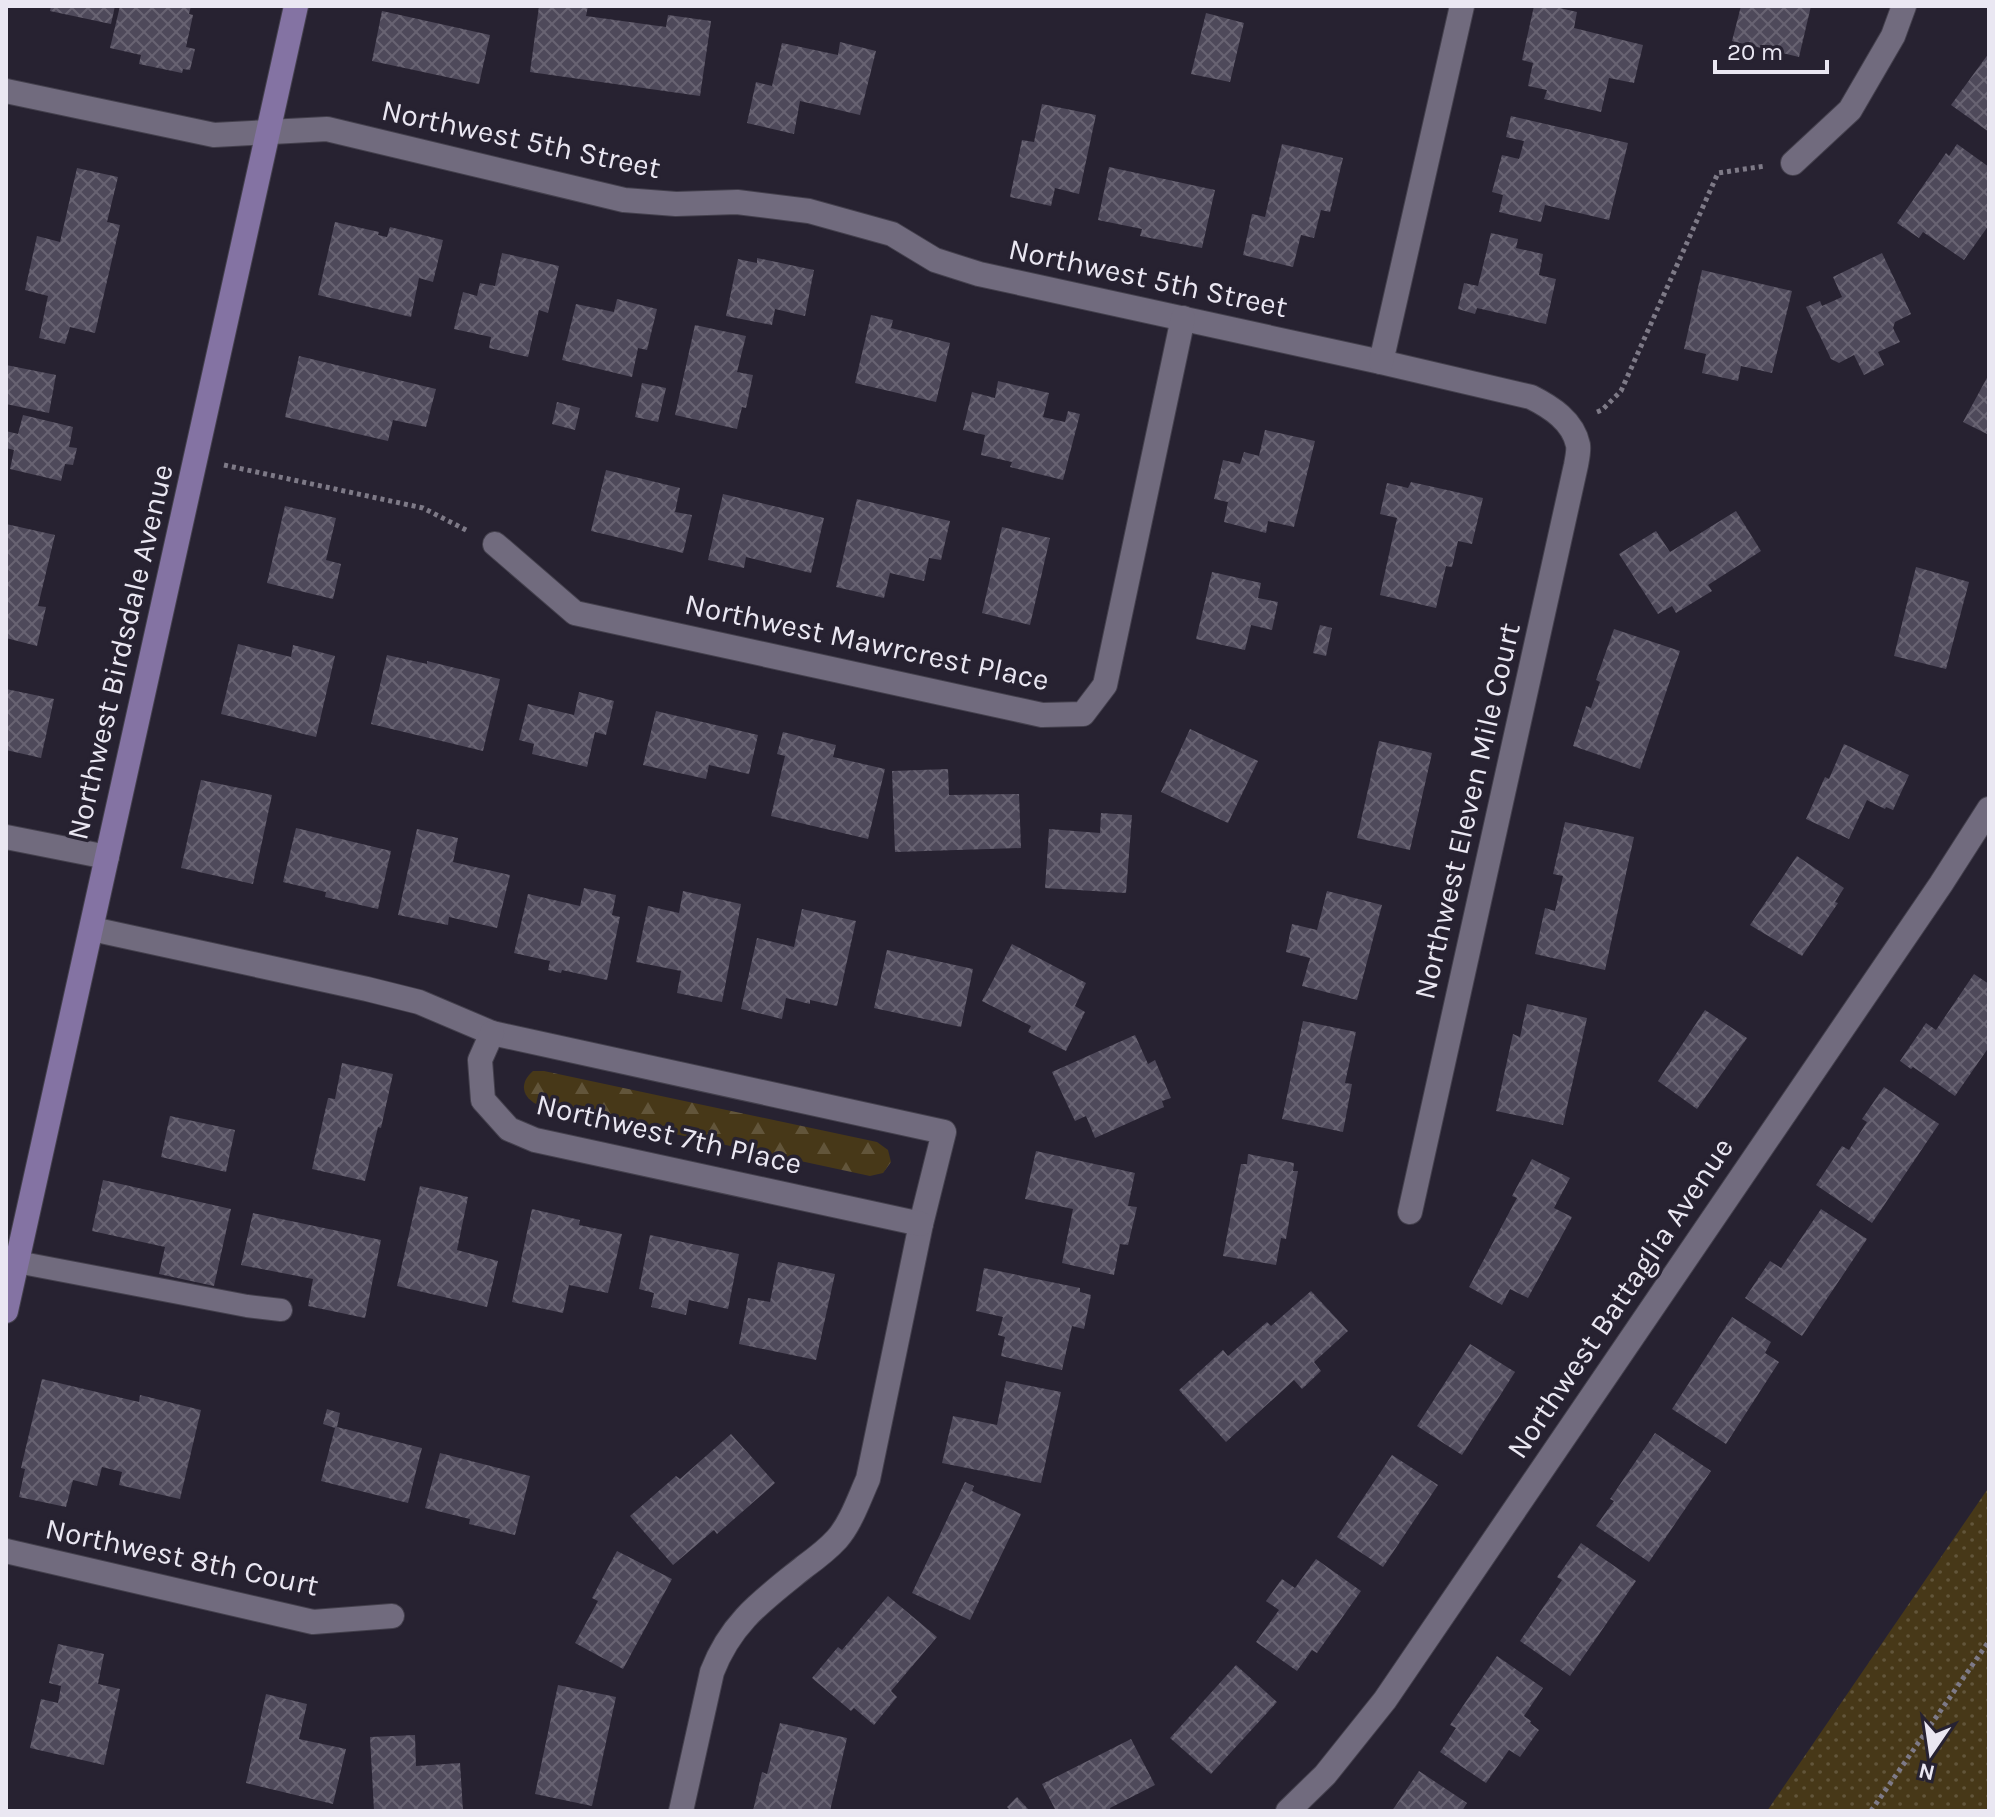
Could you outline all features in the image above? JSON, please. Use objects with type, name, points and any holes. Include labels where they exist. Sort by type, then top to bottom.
[{"type":"main road","name":"Northwest Birdsdale Avenue","points":[[6,1311],[296,6]]},
{"type":"street","points":[[1381,362],[1462,6]]},
{"type":"street","points":[[1793,163],[1850,110],[1893,36],[1904,6]]},
{"type":"street","name":"Northwest 5th Street","points":[[6,91],[214,135],[327,129],[624,200],[676,204],[737,202],[809,211],[892,234],[935,260],[979,274],[1531,397],[1550,407],[1568,424]]},
{"type":"street","name":"Northwest Mawrcrest Place","points":[[495,544],[575,613],[1042,715],[1083,714],[1105,685],[1183,318]]},
{"type":"street","name":"Northwest Eleven Mile Court","points":[[1410,1212],[1576,465],[1578,445],[1568,424]]},
{"type":"street","name":"Northwest Battaglia Avenue","points":[[1288,1811],[1325,1775],[1385,1700],[1914,924],[1989,809]]},
{"type":"street","points":[[6,837],[107,857]]},
{"type":"street","name":"Northwest 7th Place","points":[[92,929],[419,1002],[492,1033],[944,1132],[921,1224],[535,1140],[509,1129],[483,1100],[480,1060],[492,1033]]},
{"type":"street","points":[[681,1811],[712,1672],[720,1651],[754,1607],[838,1538],[868,1479],[921,1224]]},
{"type":"street","name":"Northwest 8th Court","points":[[6,1551],[313,1622],[392,1616]]},
{"type":"lane","points":[[17,1262],[281,1310]]},
{"type":"path","points":[[1568,424],[1602,410],[1621,391],[1718,173],[1793,163]]},
{"type":"path","points":[[196,459],[423,508],[495,544]]},
{"type":"path","points":[[1871,1811],[1989,1641]]},
{"type":"green space","points":[[533,1071],[877,1142],[888,1150],[891,1162],[883,1173],[870,1176],[536,1104],[527,1097],[524,1089]]},
{"type":"green space","points":[[1989,1487],[1989,1806],[1986,1811],[1767,1811]]},
{"type":"building","points":[[51,6],[115,6],[111,24],[50,11]]},
{"type":"building","points":[[120,6],[191,6],[189,14],[193,15],[186,47],[195,49],[190,70],[183,69],[182,73],[139,64],[141,55],[110,48]]},
{"type":"building","points":[[539,6],[588,6],[586,16],[666,27],[668,15],[711,21],[700,96],[530,72]]},
{"type":"building","points":[[1534,6],[1577,12],[1574,28],[1643,45],[1634,83],[1609,78],[1601,112],[1544,99],[1547,90],[1528,86],[1533,63],[1522,60]]},
{"type":"building","points":[[1741,6],[1811,6],[1799,57],[1732,41]]},
{"type":"building","points":[[382,11],[490,35],[479,84],[372,61]]},
{"type":"building","points":[[1206,13],[1244,23],[1230,82],[1191,74]]},
{"type":"building","points":[[840,42],[876,51],[860,115],[800,101],[794,134],[747,123],[756,82],[772,86],[782,43],[838,55]]},
{"type":"building","points":[[1989,53],[1989,132],[1951,105]]},
{"type":"building","points":[[1042,104],[1096,115],[1079,194],[1055,188],[1051,206],[1010,197],[1022,140],[1034,142]]},
{"type":"building","points":[[1511,116],[1628,143],[1609,220],[1545,205],[1541,222],[1499,212],[1503,195],[1492,192],[1502,155],[1519,159],[1524,141],[1506,137]]},
{"type":"building","points":[[1282,144],[1343,158],[1330,212],[1321,210],[1314,238],[1301,235],[1293,267],[1243,255],[1252,214],[1265,217]]},
{"type":"building","points":[[1957,144],[1989,167],[1989,225],[1964,260],[1923,232],[1919,238],[1897,223],[1946,153],[1949,156]]},
{"type":"building","points":[[1109,167],[1215,190],[1202,248],[1140,236],[1142,229],[1098,220]]},
{"type":"building","points":[[77,168],[118,177],[107,222],[120,225],[95,333],[70,327],[65,344],[39,338],[48,296],[25,290],[37,236],[60,242]]},
{"type":"building","points":[[335,222],[379,232],[378,235],[387,237],[390,227],[443,240],[433,282],[419,278],[411,317],[318,295]]},
{"type":"building","points":[[1491,233],[1518,239],[1516,248],[1543,254],[1539,275],[1556,279],[1546,324],[1477,308],[1475,314],[1458,309],[1464,283],[1478,286]]},
{"type":"building","points":[[502,253],[559,266],[548,313],[539,310],[528,357],[489,348],[491,337],[454,329],[463,292],[477,296],[480,283],[495,286]]},
{"type":"building","points":[[1882,253],[1911,314],[1895,322],[1893,328],[1900,342],[1878,352],[1884,365],[1864,375],[1854,355],[1839,363],[1831,359],[1806,307],[1820,301],[1822,306],[1842,297],[1833,277]]},
{"type":"building","points":[[757,258],[814,270],[805,316],[775,309],[772,325],[726,316],[738,259],[757,263]]},
{"type":"building","points":[[1702,270],[1792,291],[1772,373],[1741,366],[1738,381],[1702,373],[1706,354],[1684,349]]},
{"type":"building","points":[[617,299],[657,309],[647,350],[638,348],[632,377],[562,360],[576,304],[614,312]]},
{"type":"building","points":[[871,315],[893,320],[891,328],[950,343],[936,402],[855,383]]},
{"type":"building","points":[[695,325],[746,336],[737,372],[753,375],[746,408],[742,407],[737,429],[675,415]]},
{"type":"building","points":[[299,356],[436,389],[426,427],[393,420],[388,441],[285,417]]},
{"type":"building","points":[[6,365],[56,375],[49,413],[6,404]]},
{"type":"building","points":[[1989,374],[1989,435],[1963,422]]},
{"type":"building","points":[[998,381],[1049,393],[1043,417],[1065,422],[1068,411],[1080,414],[1063,480],[1010,467],[1012,462],[981,455],[985,435],[963,430],[972,392],[995,398]]},
{"type":"building","points":[[642,383],[666,388],[658,422],[635,417]]},
{"type":"building","points":[[557,402],[580,408],[575,430],[552,424]]},
{"type":"building","points":[[23,415],[73,427],[69,447],[77,448],[73,465],[65,464],[61,481],[10,469],[14,450],[6,448],[6,431],[18,434]]},
{"type":"building","points":[[1265,430],[1315,441],[1294,527],[1268,521],[1266,533],[1224,522],[1228,502],[1214,499],[1223,460],[1240,464],[1244,452],[1259,456]]},
{"type":"building","points":[[606,470],[680,488],[675,512],[692,515],[683,553],[591,531]]},
{"type":"building","points":[[1411,482],[1483,498],[1472,544],[1458,541],[1452,567],[1446,566],[1436,608],[1380,595],[1397,518],[1380,514],[1387,483],[1408,488]]},
{"type":"building","points":[[723,494],[824,518],[811,573],[746,557],[744,568],[708,560]]},
{"type":"building","points":[[857,499],[950,521],[941,560],[929,558],[924,581],[890,573],[884,598],[836,587]]},
{"type":"building","points":[[285,506],[336,518],[326,560],[341,564],[333,599],[267,583]]},
{"type":"building","points":[[1736,511],[1761,551],[1708,585],[1712,591],[1676,613],[1672,606],[1658,614],[1619,554],[1656,531],[1670,552]]},
{"type":"building","points":[[6,524],[55,535],[38,606],[46,607],[37,646],[6,638]]},
{"type":"building","points":[[1002,527],[1050,538],[1030,625],[982,613]]},
{"type":"building","points":[[1916,567],[1969,582],[1946,669],[1894,656]]},
{"type":"building","points":[[1212,572],[1261,583],[1258,598],[1278,602],[1272,630],[1251,625],[1245,650],[1196,639]]},
{"type":"building","points":[[1320,625],[1332,628],[1326,656],[1313,653]]},
{"type":"building","points":[[1614,629],[1680,651],[1640,769],[1573,746],[1586,706],[1591,708],[1600,682],[1596,680]]},
{"type":"building","points":[[238,644],[291,657],[293,645],[335,656],[316,737],[221,714]]},
{"type":"building","points":[[387,655],[427,664],[427,661],[500,679],[483,751],[371,724]]},
{"type":"building","points":[[6,689],[54,699],[41,758],[6,750]]},
{"type":"building","points":[[579,692],[614,701],[606,735],[595,732],[587,767],[532,754],[534,744],[519,740],[528,704],[574,715]]},
{"type":"building","points":[[656,711],[758,735],[749,774],[709,765],[706,779],[643,765]]},
{"type":"building","points":[[1190,729],[1258,761],[1228,823],[1161,792]]},
{"type":"building","points":[[783,732],[836,745],[833,757],[885,769],[868,839],[771,816],[785,756],[777,754]]},
{"type":"building","points":[[1379,741],[1432,753],[1410,850],[1357,838]]},
{"type":"building","points":[[1844,744],[1909,775],[1893,810],[1867,800],[1849,839],[1806,819],[1825,777],[1829,779]]},
{"type":"building","points":[[948,769],[949,795],[1019,794],[1021,848],[895,852],[892,771]]},
{"type":"building","points":[[201,780],[272,795],[253,884],[181,868]]},
{"type":"building","points":[[1101,813],[1132,815],[1126,893],[1045,888],[1049,829],[1100,833]]},
{"type":"building","points":[[1565,822],[1634,837],[1605,970],[1535,954],[1545,908],[1555,911],[1563,876],[1553,874]]},
{"type":"building","points":[[296,828],[391,851],[378,909],[325,897],[326,892],[283,882]]},
{"type":"building","points":[[417,829],[458,838],[453,862],[510,875],[497,928],[449,917],[448,925],[398,915]]},
{"type":"building","points":[[1797,856],[1844,888],[1835,902],[1838,903],[1802,956],[1750,925]]},
{"type":"building","points":[[584,888],[616,895],[612,915],[620,917],[607,980],[548,970],[550,961],[514,953],[528,894],[580,906]]},
{"type":"building","points":[[683,891],[741,904],[722,1002],[677,993],[681,971],[636,962],[648,906],[679,913]]},
{"type":"building","points":[[1327,891],[1382,905],[1357,1000],[1302,986],[1310,958],[1286,952],[1292,924],[1317,930]]},
{"type":"building","points":[[802,909],[856,921],[837,1006],[786,998],[782,1019],[741,1009],[757,938],[794,947]]},
{"type":"building","points":[[1012,944],[1086,983],[1075,1006],[1085,1012],[1066,1051],[1028,1032],[1031,1026],[982,1001]]},
{"type":"building","points":[[887,950],[973,969],[961,1027],[874,1008]]},
{"type":"building","points":[[1974,974],[1989,984],[1989,1047],[1955,1096],[1900,1061],[1926,1023],[1936,1030]]},
{"type":"building","points":[[1527,1004],[1587,1018],[1563,1125],[1496,1111],[1513,1034],[1520,1037]]},
{"type":"building","points":[[1705,1010],[1747,1038],[1697,1109],[1658,1081]]},
{"type":"building","points":[[1303,1021],[1356,1032],[1345,1083],[1352,1084],[1343,1132],[1282,1119]]},
{"type":"building","points":[[1135,1035],[1148,1064],[1155,1060],[1171,1098],[1162,1101],[1164,1107],[1095,1138],[1086,1116],[1075,1121],[1052,1072]]},
{"type":"building","points":[[342,1063],[393,1074],[365,1181],[312,1169],[328,1098],[335,1099]]},
{"type":"building","points":[[1884,1087],[1939,1124],[1872,1223],[1816,1185],[1842,1146],[1849,1150],[1867,1122],[1862,1119]]},
{"type":"building","points":[[170,1116],[235,1130],[226,1172],[161,1157]]},
{"type":"building","points":[[1036,1151],[1135,1173],[1128,1206],[1137,1207],[1128,1245],[1120,1244],[1114,1275],[1062,1263],[1073,1209],[1025,1199]]},
{"type":"building","points":[[1248,1154],[1294,1163],[1293,1171],[1298,1171],[1286,1239],[1281,1238],[1276,1265],[1223,1256],[1241,1164],[1247,1164]]},
{"type":"building","points":[[1532,1159],[1570,1178],[1554,1208],[1572,1217],[1528,1298],[1510,1289],[1502,1305],[1469,1287],[1517,1198],[1512,1196]]},
{"type":"building","points":[[103,1180],[231,1209],[214,1286],[159,1274],[165,1247],[92,1231]]},
{"type":"building","points":[[420,1186],[468,1197],[457,1250],[498,1261],[487,1307],[397,1286]]},
{"type":"building","points":[[532,1209],[580,1220],[579,1225],[622,1234],[608,1293],[569,1285],[563,1313],[512,1302]]},
{"type":"building","points":[[1821,1209],[1867,1239],[1802,1336],[1745,1298],[1770,1261],[1781,1268]]},
{"type":"building","points":[[253,1213],[381,1240],[365,1318],[308,1306],[313,1279],[241,1265]]},
{"type":"building","points":[[650,1235],[739,1254],[728,1309],[689,1300],[686,1315],[651,1307],[654,1293],[639,1289]]},
{"type":"building","points":[[778,1262],[835,1274],[816,1360],[739,1344],[748,1298],[770,1302]]},
{"type":"building","points":[[984,1268],[1080,1288],[1080,1292],[1091,1295],[1084,1329],[1072,1326],[1062,1370],[1001,1356],[1005,1337],[998,1335],[1003,1317],[976,1311]]},
{"type":"building","points":[[1311,1291],[1348,1331],[1314,1362],[1321,1371],[1302,1389],[1294,1380],[1226,1442],[1179,1390],[1223,1350],[1228,1356],[1267,1322],[1271,1326]]},
{"type":"building","points":[[1732,1317],[1771,1342],[1765,1353],[1779,1362],[1726,1444],[1672,1409]]},
{"type":"building","points":[[1470,1344],[1515,1372],[1462,1455],[1417,1426]]},
{"type":"building","points":[[42,1379],[139,1402],[140,1395],[201,1410],[180,1499],[119,1485],[122,1472],[102,1467],[97,1486],[73,1480],[66,1507],[19,1497],[25,1469],[21,1468]]},
{"type":"building","points":[[1006,1381],[1061,1392],[1041,1483],[942,1463],[953,1416],[997,1425]]},
{"type":"building","points":[[327,1409],[340,1413],[337,1427],[422,1448],[408,1503],[321,1481],[335,1428],[323,1424]]},
{"type":"building","points":[[1655,1433],[1711,1471],[1649,1562],[1596,1526],[1614,1501],[1610,1499]]},
{"type":"building","points":[[731,1434],[775,1483],[717,1534],[714,1530],[673,1565],[630,1516],[676,1476],[680,1479]]},
{"type":"building","points":[[440,1453],[530,1476],[515,1535],[469,1524],[470,1519],[425,1508]]},
{"type":"building","points":[[1392,1455],[1438,1485],[1383,1567],[1337,1537]]},
{"type":"building","points":[[965,1482],[974,1486],[972,1491],[1021,1514],[970,1620],[912,1593]]},
{"type":"building","points":[[1581,1543],[1636,1581],[1570,1676],[1520,1641],[1562,1580],[1557,1577]]},
{"type":"building","points":[[617,1551],[672,1579],[623,1669],[575,1643],[598,1601],[592,1598]]},
{"type":"building","points":[[1316,1559],[1361,1591],[1317,1653],[1312,1650],[1297,1671],[1256,1642],[1279,1610],[1266,1601],[1282,1579],[1295,1588]]},
{"type":"building","points":[[888,1596],[937,1637],[891,1691],[897,1697],[874,1725],[854,1708],[851,1711],[812,1678],[838,1647],[842,1650]]},
{"type":"building","points":[[58,1644],[104,1654],[98,1684],[120,1689],[104,1765],[30,1748],[41,1699],[58,1703],[61,1686],[49,1683]]},
{"type":"building","points":[[1497,1656],[1543,1688],[1524,1716],[1539,1730],[1520,1757],[1509,1750],[1486,1783],[1440,1752],[1456,1728],[1450,1725]]},
{"type":"building","points":[[1236,1665],[1277,1702],[1211,1774],[1170,1738]]},
{"type":"building","points":[[558,1685],[616,1697],[592,1806],[535,1794]]},
{"type":"building","points":[[266,1694],[307,1704],[299,1739],[346,1749],[333,1804],[246,1783]]},
{"type":"building","points":[[780,1723],[847,1738],[830,1811],[753,1811],[762,1772],[767,1774]]},
{"type":"building","points":[[415,1735],[416,1766],[460,1763],[463,1811],[374,1811],[370,1737]]},
{"type":"building","points":[[1131,1739],[1155,1785],[1110,1808],[1111,1811],[1056,1811],[1042,1784]]},
{"type":"building","points":[[1419,1771],[1467,1803],[1462,1811],[1392,1811]]},
{"type":"building","points":[[1017,1797],[1028,1809],[1011,1811],[1007,1807]]}]
